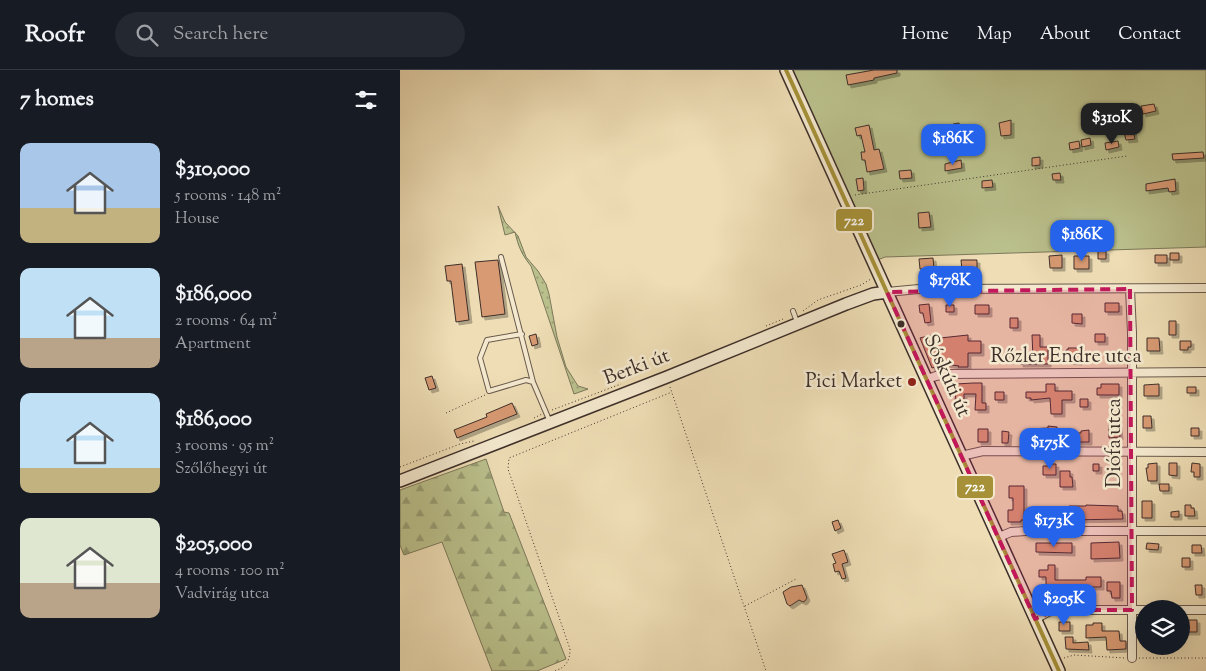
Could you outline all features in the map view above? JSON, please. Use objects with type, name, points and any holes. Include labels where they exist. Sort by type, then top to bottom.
[{"type":"main road","name":"Sóskúti út","points":[[786,70],[1059,671]]},
{"type":"main road","name":"Berki út","points":[[400,481],[548,417],[667,377],[795,316],[873,294],[887,292]]},
{"type":"street","points":[[887,292],[919,289],[1206,288]]},
{"type":"street","name":"Diófa utca","points":[[1130,289],[1132,658]]},
{"type":"street","name":"Rőzler Endre utca","points":[[927,379],[947,374],[1206,372]]},
{"type":"street","points":[[961,456],[983,451],[1206,452]]},
{"type":"street","points":[[998,537],[1011,532],[1025,531],[1206,531]]},
{"type":"street","points":[[1035,619],[1056,610],[1132,610]]},
{"type":"street","points":[[1190,610],[1206,610]]},
{"type":"lane","points":[[501,257],[533,382],[548,417]]},
{"type":"lane","points":[[522,334],[488,340],[480,358],[489,391],[526,380],[533,382]]},
{"type":"path","points":[[844,196],[1127,156]]},
{"type":"path","points":[[763,327],[795,316],[818,300],[861,285],[879,274]]},
{"type":"path","points":[[667,377],[766,671]]},
{"type":"path","points":[[529,420],[548,417],[629,381]]},
{"type":"path","points":[[446,412],[485,395],[489,391]]},
{"type":"path","points":[[555,671],[564,668],[568,662],[570,650],[508,469],[509,458],[672,392]]},
{"type":"path","points":[[400,467],[460,444],[478,440]]},
{"type":"path","points":[[745,606],[796,579]]},
{"type":"highlighted area","points":[[1130,289],[1132,610],[1056,610],[1035,619],[887,292]]},
{"type":"green space","points":[[782,70],[1206,70],[1206,247],[885,257],[870,263]]},
{"type":"green space","points":[[498,206],[505,222],[514,232],[505,235]]},
{"type":"green space","points":[[515,233],[526,257],[546,284],[557,337],[566,367],[578,386],[588,389],[574,394],[531,266],[521,250]]},
{"type":"green space","points":[[486,459],[504,512],[509,513],[566,659],[537,671],[492,671],[442,542],[404,555],[400,545],[400,490]]},
{"type":"building","points":[[874,70],[897,70],[897,73],[848,85],[846,75]]},
{"type":"building","points":[[1154,104],[1156,111],[1143,114],[1141,106]]},
{"type":"building","points":[[1011,120],[1011,135],[1001,136],[999,123]]},
{"type":"building","points":[[959,123],[961,132],[955,133],[953,124]]},
{"type":"building","points":[[869,125],[874,150],[879,149],[884,169],[867,172],[865,160],[862,160],[861,152],[865,152],[861,135],[857,136],[855,128]]},
{"type":"building","points":[[1133,130],[1135,139],[1126,140],[1124,132]]},
{"type":"building","points":[[962,132],[969,132],[970,141],[963,142]]},
{"type":"building","points":[[1090,138],[1091,145],[1082,147],[1081,140]]},
{"type":"building","points":[[1079,141],[1080,148],[1070,150],[1069,143]]},
{"type":"building","points":[[1118,141],[1119,147],[1106,150],[1105,143]]},
{"type":"building","points":[[1203,152],[1204,158],[1173,160],[1172,154]]},
{"type":"building","points":[[1040,157],[1040,165],[1032,166],[1032,158]]},
{"type":"building","points":[[961,160],[962,168],[945,171],[945,164]]},
{"type":"building","points":[[911,170],[912,178],[900,179],[899,171]]},
{"type":"building","points":[[1060,173],[1061,180],[1053,180],[1052,174]]},
{"type":"building","points":[[863,178],[864,190],[858,191],[856,179]]},
{"type":"building","points":[[1175,179],[1176,191],[1169,192],[1168,188],[1146,191],[1146,184]]},
{"type":"building","points":[[992,180],[993,187],[982,188],[982,181]]},
{"type":"building","points":[[929,212],[931,227],[919,228],[918,213]]},
{"type":"building","points":[[1098,251],[1106,251],[1106,259],[1098,259]]},
{"type":"building","points":[[1170,253],[1179,253],[1179,260],[1170,260]]},
{"type":"building","points":[[1062,255],[1062,268],[1050,268],[1049,256]]},
{"type":"building","points":[[1155,255],[1167,255],[1167,263],[1155,263]]},
{"type":"building","points":[[1074,256],[1089,256],[1089,269],[1074,269]]},
{"type":"building","points":[[933,258],[934,269],[920,269],[919,259]]},
{"type":"building","points":[[498,260],[505,314],[482,317],[475,262]]},
{"type":"building","points":[[961,260],[977,260],[977,271],[962,271]]},
{"type":"building","points":[[462,264],[469,320],[456,322],[451,281],[447,281],[445,266]]},
{"type":"building","points":[[1105,303],[1119,303],[1119,312],[1105,312]]},
{"type":"building","points":[[929,304],[931,322],[925,323],[923,313],[920,313],[919,305]]},
{"type":"building","points":[[946,305],[954,305],[954,312],[946,312]]},
{"type":"building","points":[[975,305],[989,305],[989,314],[975,314]]},
{"type":"building","points":[[1072,314],[1082,314],[1082,324],[1072,323]]},
{"type":"building","points":[[1010,318],[1018,318],[1018,328],[1010,328]]},
{"type":"building","points":[[1169,321],[1176,321],[1176,335],[1169,335]]},
{"type":"building","points":[[536,334],[538,344],[532,346],[529,336]]},
{"type":"building","points":[[936,334],[940,338],[968,335],[968,341],[981,341],[981,353],[968,353],[968,367],[945,364],[932,368],[920,338]]},
{"type":"building","points":[[1095,334],[1105,334],[1105,342],[1095,342]]},
{"type":"building","points":[[1032,335],[1040,335],[1040,347],[1048,347],[1048,364],[1020,364],[1020,358],[1033,358]]},
{"type":"building","points":[[1147,338],[1159,338],[1160,351],[1147,351]]},
{"type":"building","points":[[1180,341],[1191,341],[1191,347],[1188,347],[1188,350],[1180,350]]},
{"type":"building","points":[[1068,348],[1079,348],[1079,350],[1082,350],[1082,358],[1079,358],[1079,362],[1068,361],[1066,350]]},
{"type":"building","points":[[432,376],[436,388],[429,390],[425,378]]},
{"type":"building","points":[[982,383],[982,403],[986,403],[986,410],[975,410],[976,394],[964,394],[964,403],[955,403],[956,384]]},
{"type":"building","points":[[1046,384],[1055,384],[1055,391],[1072,391],[1072,400],[1062,400],[1062,414],[1051,414],[1050,398],[1031,400],[1031,398],[1026,398],[1026,392],[1046,392]]},
{"type":"building","points":[[1101,384],[1119,384],[1119,395],[1097,395],[1097,388],[1101,388]]},
{"type":"building","points":[[1159,384],[1159,396],[1144,396],[1144,385]]},
{"type":"building","points":[[1187,387],[1196,387],[1196,393],[1187,393]]},
{"type":"building","points":[[995,392],[1004,392],[1004,400],[995,400]]},
{"type":"building","points":[[1080,399],[1088,399],[1088,407],[1080,407]]},
{"type":"building","points":[[512,403],[517,414],[457,438],[454,430],[487,417],[486,414]]},
{"type":"building","points":[[1143,416],[1151,416],[1152,428],[1143,428]]},
{"type":"building","points":[[1109,425],[1119,425],[1120,437],[1109,438]]},
{"type":"building","points":[[1048,426],[1057,427],[1059,440],[1045,442],[1045,437],[1029,437],[1029,429],[1048,428]]},
{"type":"building","points":[[1191,428],[1199,428],[1199,436],[1191,436]]},
{"type":"building","points":[[978,429],[988,429],[988,442],[978,442]]},
{"type":"building","points":[[1089,430],[1089,442],[1078,442],[1077,433]]},
{"type":"building","points":[[1002,431],[1009,432],[1008,443],[1002,443]]},
{"type":"building","points":[[1157,463],[1157,481],[1148,481],[1146,468],[1148,468],[1148,464]]},
{"type":"building","points":[[1169,463],[1177,463],[1177,476],[1169,475]]},
{"type":"building","points":[[1192,463],[1200,464],[1200,477],[1194,477],[1194,472],[1191,472]]},
{"type":"building","points":[[1049,464],[1056,464],[1056,475],[1043,475],[1043,466],[1049,466]]},
{"type":"building","points":[[1093,464],[1099,464],[1099,471],[1093,471]]},
{"type":"building","points":[[1060,471],[1070,471],[1073,487],[1060,487]]},
{"type":"building","points":[[1159,484],[1169,484],[1169,491],[1160,491]]},
{"type":"building","points":[[1009,486],[1024,486],[1024,520],[1021,520],[1021,522],[1008,522],[1008,510],[1013,510],[1013,498],[1009,498]]},
{"type":"building","points":[[1142,501],[1152,501],[1152,518],[1142,518]]},
{"type":"building","points":[[1185,505],[1191,505],[1191,508],[1194,508],[1195,516],[1185,516]]},
{"type":"building","points":[[1069,506],[1118,506],[1118,511],[1122,511],[1123,519],[1069,520]]},
{"type":"building","points":[[1044,510],[1055,510],[1055,520],[1044,520]]},
{"type":"building","points":[[1179,511],[1179,517],[1171,517],[1171,512]]},
{"type":"building","points":[[838,520],[841,528],[835,531],[832,522]]},
{"type":"building","points":[[1119,542],[1120,558],[1091,559],[1091,543]]},
{"type":"building","points":[[1036,543],[1072,543],[1072,553],[1036,552]]},
{"type":"building","points":[[1147,543],[1159,544],[1158,550],[1146,549]]},
{"type":"building","points":[[1192,545],[1201,545],[1202,553],[1192,553]]},
{"type":"building","points":[[844,550],[848,562],[842,564],[846,578],[842,579],[839,571],[835,572],[833,564],[836,563],[832,554]]},
{"type":"building","points":[[1182,558],[1190,558],[1190,567],[1182,567]]},
{"type":"building","points":[[1048,565],[1055,565],[1055,580],[1086,580],[1086,577],[1101,577],[1101,587],[1080,587],[1080,592],[1073,592],[1073,587],[1059,587],[1059,595],[1046,595],[1046,577],[1039,577],[1039,570],[1048,570]]},
{"type":"building","points":[[1107,582],[1120,582],[1120,598],[1112,598],[1111,591],[1107,591]]},
{"type":"building","points":[[802,585],[807,598],[805,601],[799,600],[790,606],[787,604],[783,592],[791,587]]},
{"type":"building","points":[[1195,585],[1202,585],[1202,595],[1196,595]]},
{"type":"building","points":[[1190,620],[1197,620],[1197,632],[1190,632]]},
{"type":"building","points":[[1059,622],[1070,622],[1070,631],[1059,631]]},
{"type":"building","points":[[1093,623],[1102,623],[1102,631],[1119,631],[1120,641],[1126,641],[1126,649],[1107,650],[1106,637],[1086,638],[1086,625],[1093,625]]},
{"type":"building","points":[[1065,637],[1073,637],[1073,643],[1088,642],[1089,650],[1066,649]]},
{"type":"transit line","name":"722","points":[[786,70],[1059,671]]},
{"type":"place","name":"Pici Market","points":[[912,382]]}]
